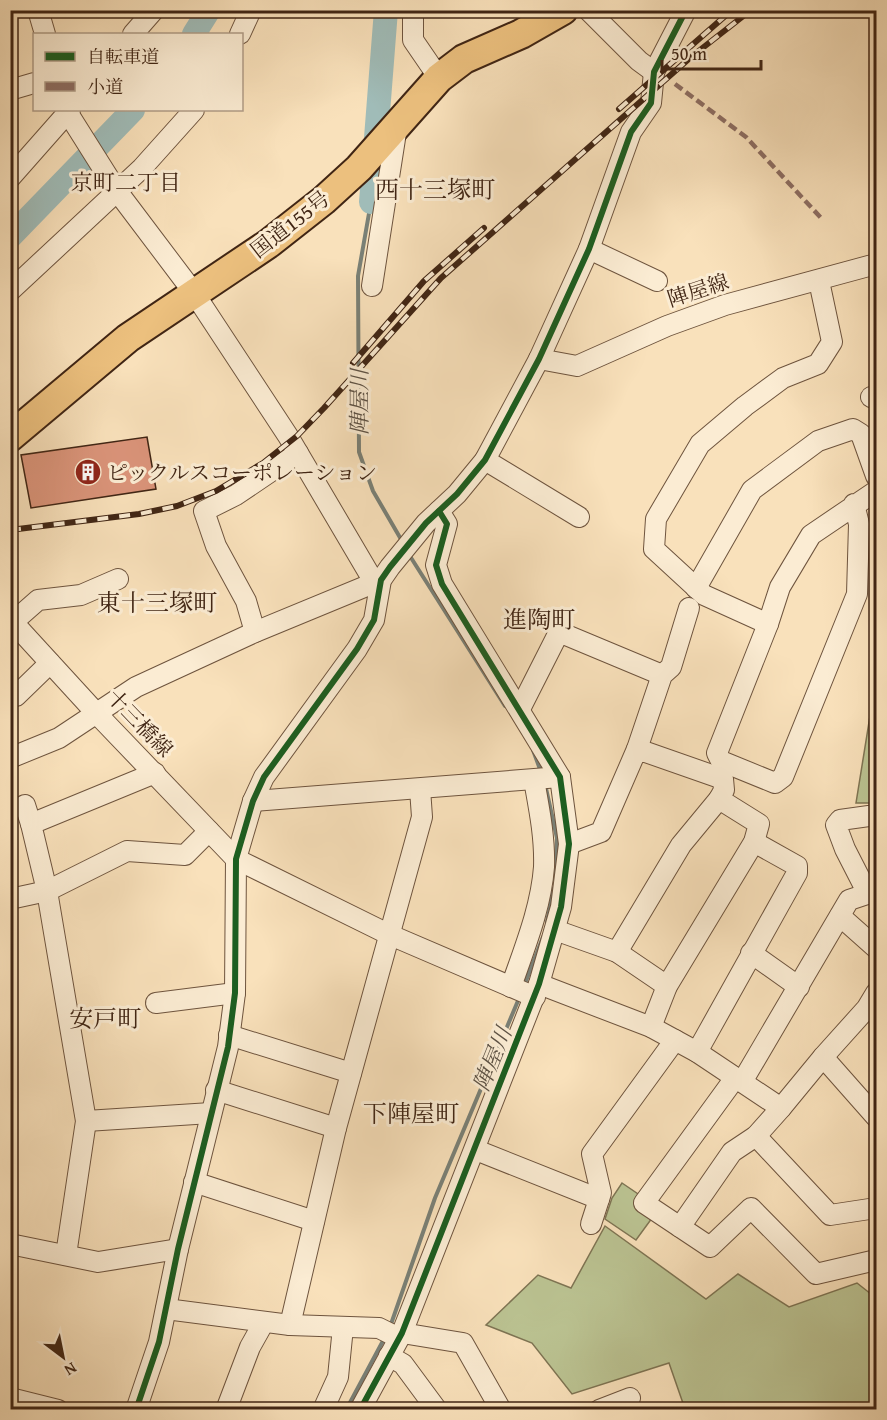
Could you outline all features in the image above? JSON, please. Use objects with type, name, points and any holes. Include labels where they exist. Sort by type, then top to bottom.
[{"type":"highway","name":"国道155号","points":[[10,437],[128,338],[268,244],[359,168],[439,78],[464,58],[521,34],[563,10]]},
{"type":"street","points":[[38,10],[45,33]]},
{"type":"street","points":[[135,33],[154,10]]},
{"type":"street","points":[[240,33],[251,10]]},
{"type":"street","points":[[413,10],[413,40],[439,78]]},
{"type":"street","points":[[588,10],[654,72]]},
{"type":"street","points":[[10,758],[60,738],[136,687],[255,632],[378,581],[401,557],[415,538],[457,494],[485,460],[538,359],[589,249],[631,132],[651,104],[654,72],[686,10]]},
{"type":"street","points":[[10,90],[33,83]]},
{"type":"street","points":[[10,291],[113,184],[142,168],[193,111]]},
{"type":"street","points":[[10,178],[69,114],[113,184],[194,293],[378,581],[374,620],[357,650],[264,777],[253,801],[236,859],[235,993],[229,1035],[178,1248],[159,1342],[136,1410]]},
{"type":"street","points":[[372,286],[395,127]]},
{"type":"street","points":[[589,249],[657,281]]},
{"type":"street","name":"陣屋線","points":[[538,359],[577,366],[667,326],[726,305],[819,282],[876,264]]},
{"type":"street","points":[[768,624],[704,595],[654,549],[656,519],[700,444],[783,378],[818,364],[832,342],[819,282]]},
{"type":"street","points":[[696,588],[752,490],[818,441],[853,429],[861,434],[876,476]]},
{"type":"street","points":[[255,632],[246,601],[216,546],[204,511],[243,491],[298,453]]},
{"type":"street","points":[[485,460],[579,517]]},
{"type":"street","points":[[854,504],[859,524],[857,594],[783,777],[775,783],[721,761],[717,753],[768,624],[780,587],[811,535],[854,504],[876,491]]},
{"type":"street","points":[[360,1410],[389,1356],[395,1334],[476,1150],[525,990],[555,930],[561,907],[569,844],[520,709],[442,584],[436,565],[447,524],[439,511]]},
{"type":"street","points":[[12,621],[38,600],[81,595],[118,579]]},
{"type":"street","points":[[569,844],[601,832],[637,749],[662,675],[671,667],[689,608]]},
{"type":"street","name":"十三橋線","points":[[12,621],[97,714],[236,859],[388,934],[525,990],[651,1027],[697,1052],[780,1108]]},
{"type":"street","points":[[520,709],[559,632],[662,675]]},
{"type":"street","points":[[10,697],[16,696],[50,663]]},
{"type":"street","points":[[617,952],[681,845],[724,790],[723,778],[637,749]]},
{"type":"street","points":[[31,824],[155,773]]},
{"type":"street","points":[[253,801],[546,778]]},
{"type":"street","points":[[525,990],[533,922],[544,867],[542,823],[546,778]]},
{"type":"street","points":[[290,1325],[336,1128],[422,817],[420,789]]},
{"type":"street","points":[[651,1027],[668,986],[754,842],[759,824],[719,799]]},
{"type":"street","points":[[26,805],[47,891],[86,1121],[66,1255]]},
{"type":"street","points":[[876,815],[840,820],[836,825],[845,849],[872,892],[849,900],[799,987],[738,1080],[644,1203],[710,1247],[751,1208],[816,1274],[876,1260]]},
{"type":"street","points":[[10,898],[47,891],[127,851],[185,855],[209,831]]},
{"type":"street","points":[[697,1052],[797,873],[797,866],[754,842]]},
{"type":"street","points":[[840,916],[876,948]]},
{"type":"street","points":[[555,930],[617,952],[668,986]]},
{"type":"street","points":[[751,953],[799,987]]},
{"type":"street","points":[[156,1003],[235,993]]},
{"type":"street","points":[[680,1227],[732,1152],[756,1136],[867,1008],[876,993]]},
{"type":"street","points":[[229,1035],[351,1073]]},
{"type":"street","points":[[591,1224],[601,1193],[592,1154],[675,1040]]},
{"type":"street","points":[[823,1057],[876,1117]]},
{"type":"street","points":[[216,1090],[336,1128]]},
{"type":"street","points":[[86,1121],[211,1113]]},
{"type":"street","points":[[756,1136],[830,1215],[876,1208]]},
{"type":"street","points":[[476,1150],[599,1199]]},
{"type":"street","points":[[194,1182],[314,1221]]},
{"type":"street","points":[[10,1244],[98,1262],[178,1248]]},
{"type":"street","points":[[166,1309],[290,1325],[343,1327],[463,1343],[501,1410]]},
{"type":"street","points":[[226,1410],[250,1347],[264,1322]]},
{"type":"street","points":[[323,1410],[338,1377],[343,1327]]},
{"type":"street","points":[[389,1356],[403,1364],[437,1410]]},
{"type":"street","points":[[10,1398],[58,1410]]},
{"type":"street","points":[[599,1410],[630,1398]]},
{"type":"green space","points":[[870,716],[876,726],[876,772],[874,773],[876,803],[856,803]]},
{"type":"green space","points":[[622,1183],[644,1198],[655,1214],[636,1240],[605,1219],[612,1198]]},
{"type":"green space","points":[[605,1226],[706,1299],[738,1274],[789,1307],[857,1283],[876,1298],[876,1409],[685,1409],[669,1363],[572,1394],[532,1343],[486,1325],[538,1275],[571,1288]]},
{"type":"building","name":"ピックルスコーポレーション","points":[[147,437],[156,489],[31,508],[21,455]]},
{"type":"waterway","points":[[195,33],[209,10]]},
{"type":"waterway","name":"陣屋川","points":[[371,202],[386,10]]},
{"type":"waterway","points":[[10,237],[132,111]]},
{"type":"waterway","name":"陣屋川","points":[[371,202],[358,276],[359,452],[373,491],[402,541]]},
{"type":"waterway","name":"陣屋川","points":[[408,553],[505,706]]},
{"type":"waterway","name":"陣屋川","points":[[533,750],[541,772]]},
{"type":"waterway","name":"陣屋川","points":[[545,784],[557,838],[555,880]]},
{"type":"waterway","name":"陣屋川","points":[[547,922],[554,888]]},
{"type":"waterway","name":"陣屋川","points":[[524,986],[543,937]]},
{"type":"waterway","name":"陣屋川","points":[[390,1327],[435,1198],[520,996]]},
{"type":"waterway","name":"陣屋川","points":[[346,1410],[384,1339]]},
{"type":"railway","points":[[619,109],[732,10]]},
{"type":"railway","points":[[10,530],[139,514],[177,506],[216,491],[263,463],[297,436],[324,408],[441,278],[691,57],[751,10]]},
{"type":"railway","points":[[353,363],[424,281],[484,228]]},
{"type":"marked path","points":[[675,84],[746,137],[823,220]]},
{"type":"cycle path","points":[[136,1410],[159,1342],[178,1249],[228,1047],[235,993],[236,859],[253,801],[264,777],[357,649],[374,620],[381,580],[426,523],[457,494],[485,460],[539,359],[589,249],[631,132],[651,103],[654,72],[686,10]]},
{"type":"cycle path","points":[[360,1410],[402,1333],[539,984],[561,907],[569,844],[560,777],[442,584],[436,565],[447,524],[439,511]]},
{"type":"place","name":"ピックルスコーポレーション","points":[[88,472]]},
{"type":"district","name":"京町二丁目","points":[[126,182]]},
{"type":"district","name":"西十三塚町","points":[[435,189]]},
{"type":"district","name":"東十三塚町","points":[[157,602]]},
{"type":"district","name":"進陶町","points":[[539,619]]},
{"type":"district","name":"安戸町","points":[[105,1018]]},
{"type":"district","name":"下陣屋町","points":[[411,1113]]}]
